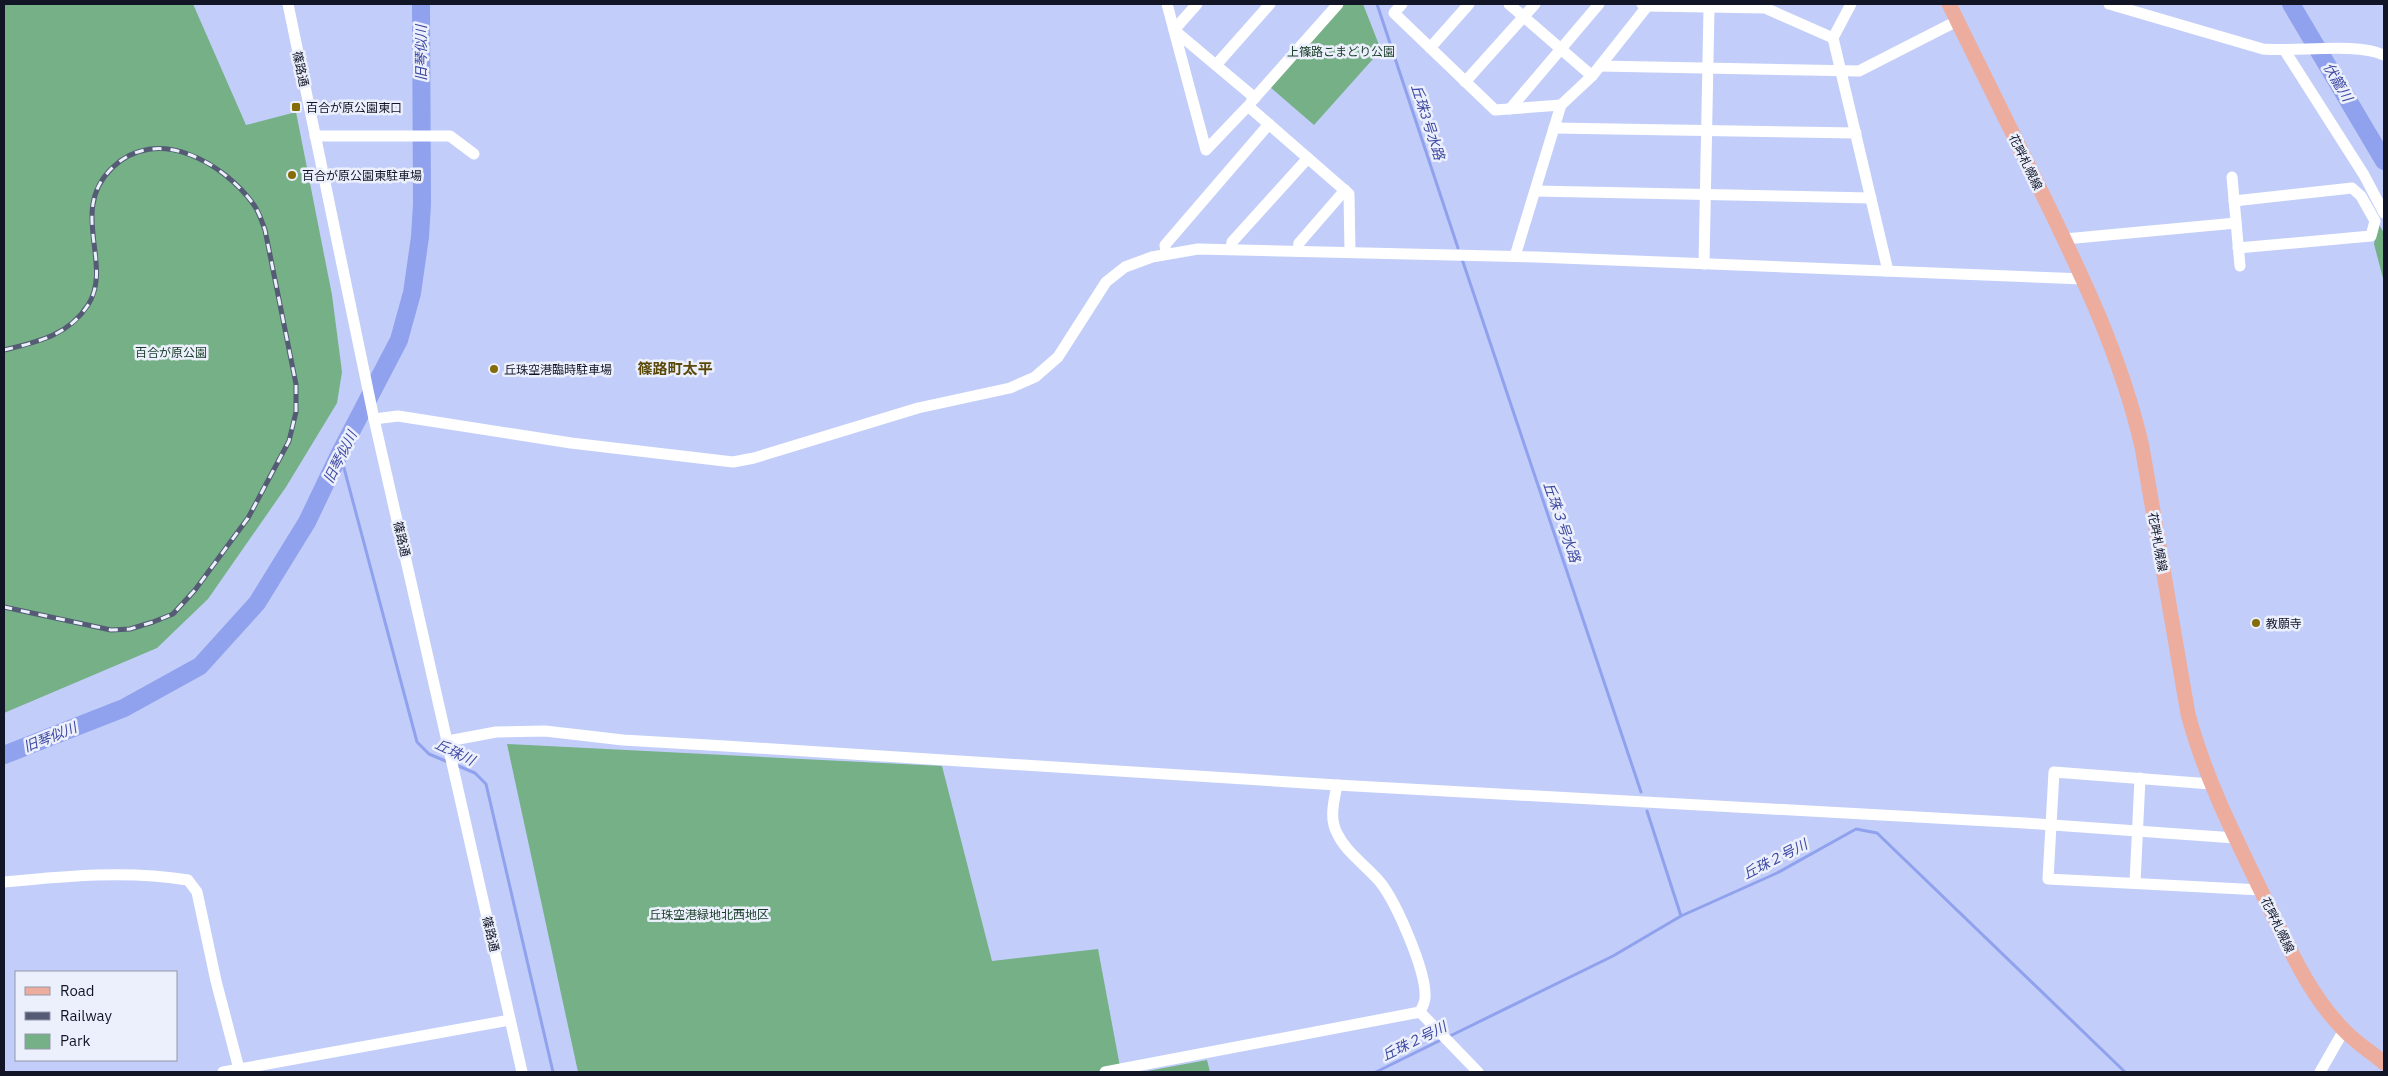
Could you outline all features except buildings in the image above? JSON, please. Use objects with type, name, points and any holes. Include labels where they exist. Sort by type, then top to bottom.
[{"type":"main road","name":"花畔札幌線","points":[[1948,4],[2084,279],[2118,362],[2133,407],[2142,447],[2188,714],[2199,753],[2211,784],[2235,838],[2305,978],[2344,1030],[2384,1063]]},
{"type":"street","name":"篠路通","points":[[288,4],[374,417],[522,1072]]},
{"type":"street","points":[[1167,4],[1206,150],[1251,102],[1333,5]]},
{"type":"street","points":[[1174,30],[1197,4]]},
{"type":"street","points":[[1216,65],[1270,4]]},
{"type":"street","points":[[1402,4],[1394,13],[1495,110],[1561,104]]},
{"type":"street","points":[[1430,48],[1469,4]]},
{"type":"street","points":[[1509,4],[1592,76]]},
{"type":"street","points":[[1465,82],[1535,4]]},
{"type":"street","points":[[1510,109],[1599,4]]},
{"type":"street","points":[[1850,4],[1833,38],[1888,272]]},
{"type":"street","points":[[2109,4],[2263,49],[2289,51],[2352,49],[2376,51],[2384,55]]},
{"type":"street","points":[[1515,256],[1561,104],[1592,76],[1646,5],[1765,8],[1833,38]]},
{"type":"street","points":[[1704,264],[1709,8]]},
{"type":"street","points":[[1600,66],[1859,71],[1957,22]]},
{"type":"street","points":[[1174,30],[1216,65],[1269,124],[1349,194],[1350,252]]},
{"type":"street","points":[[2289,51],[2364,175],[2384,213]]},
{"type":"street","points":[[1166,253],[1165,245],[1269,124]]},
{"type":"street","points":[[1554,128],[1856,133]]},
{"type":"street","points":[[315,136],[450,136],[474,154]]},
{"type":"street","points":[[1232,249],[1232,242],[1308,158]]},
{"type":"street","points":[[2232,177],[2240,266]]},
{"type":"street","points":[[2234,201],[2352,188],[2361,196],[2375,221],[2371,236],[2238,248]]},
{"type":"street","points":[[1298,251],[1299,243],[1345,190]]},
{"type":"street","points":[[1535,191],[1870,198]]},
{"type":"street","points":[[2064,239],[2236,223]]},
{"type":"street","points":[[374,417],[398,416],[571,443],[733,462],[754,458],[918,408],[1010,388],[1035,377],[1058,357],[1106,282],[1126,267],[1166,253],[1198,248],[1515,256],[2084,279]]},
{"type":"street","points":[[449,746],[496,732],[546,731],[623,740],[1337,785],[2050,824],[2235,838]]},
{"type":"street","points":[[2211,784],[2054,772],[2048,879],[2261,890]]},
{"type":"street","points":[[2135,883],[2140,778]]},
{"type":"street","points":[[1337,785],[1332,817],[1337,834],[1352,855],[1380,882],[1396,910],[1423,976],[1426,999],[1420,1012]]},
{"type":"street","points":[[4,882],[89,874],[154,874],[188,880],[197,892],[216,981],[239,1069]]},
{"type":"street","points":[[1420,1012],[1444,1039],[1478,1072]]},
{"type":"street","points":[[1105,1072],[1420,1012]]},
{"type":"street","points":[[223,1072],[510,1020]]},
{"type":"street","points":[[2320,1072],[2344,1030]]},
{"type":"green space","name":"百合が原公園","points":[[4,4],[193,4],[246,125],[296,112],[332,295],[342,372],[337,403],[286,487],[208,599],[157,648],[4,713]]},
{"type":"green space","name":"上篠路こまどり公園","points":[[1344,4],[1363,4],[1381,50],[1314,125],[1270,87]]},
{"type":"green space","points":[[2378,223],[2384,233],[2384,282],[2374,244]]},
{"type":"green space","name":"丘珠空港緑地北西地区","points":[[507,744],[942,766],[992,961],[1098,949],[1121,1072],[578,1072]]},
{"type":"green space","points":[[1207,1060],[1210,1072],[1142,1072]]},
{"type":"waterway","name":"丘珠川","points":[[4,755],[124,708],[200,666],[257,603],[307,522],[340,453],[399,340],[412,293],[420,237],[422,204],[421,4]]},
{"type":"waterway","name":"丘珠3号水路","points":[[1377,4],[1458,248]]},
{"type":"waterway","name":"伏籠川","points":[[2291,4],[2384,161]]},
{"type":"waterway","name":"丘珠３号水路","points":[[1462,259],[1641,792]]},
{"type":"waterway","name":"丘珠川","points":[[340,453],[417,742],[429,754],[448,762]]},
{"type":"waterway","name":"丘珠川","points":[[456,765],[475,773],[486,784],[553,1072]]},
{"type":"waterway","name":"丘珠３号水路","points":[[1647,811],[1681,916]]},
{"type":"waterway","name":"丘珠２号川","points":[[1448,1037],[1613,956],[1681,916],[1777,873],[1856,829],[1877,833],[2125,1072]]},
{"type":"waterway","name":"丘珠２号川","points":[[1376,1072],[1443,1039]]},
{"type":"railway","points":[[4,350],[51,336],[61,331],[80,316],[88,305],[95,289],[97,272],[92,219],[93,202],[99,185],[112,168],[130,155],[149,149],[169,149],[189,154],[208,163],[225,175],[254,205],[265,230],[296,384],[296,412],[289,441],[248,518],[195,590],[173,614],[130,629],[111,630],[4,607]]},
{"type":"place","name":"百合が原公園東口","points":[[296,107]]},
{"type":"place","name":"百合が原公園東駐車場","points":[[292,175]]},
{"type":"place","name":"丘珠空港臨時駐車場","points":[[494,369]]},
{"type":"place","name":"教願寺","points":[[2256,623]]},
{"type":"district","name":"篠路町太平","points":[[675,368]]},
{"type":"water label","name":"旧琴似川","points":[[421,53]]},
{"type":"water label","name":"旧琴似川","points":[[340,457]]},
{"type":"water label","name":"旧琴似川","points":[[50,737]]}]
